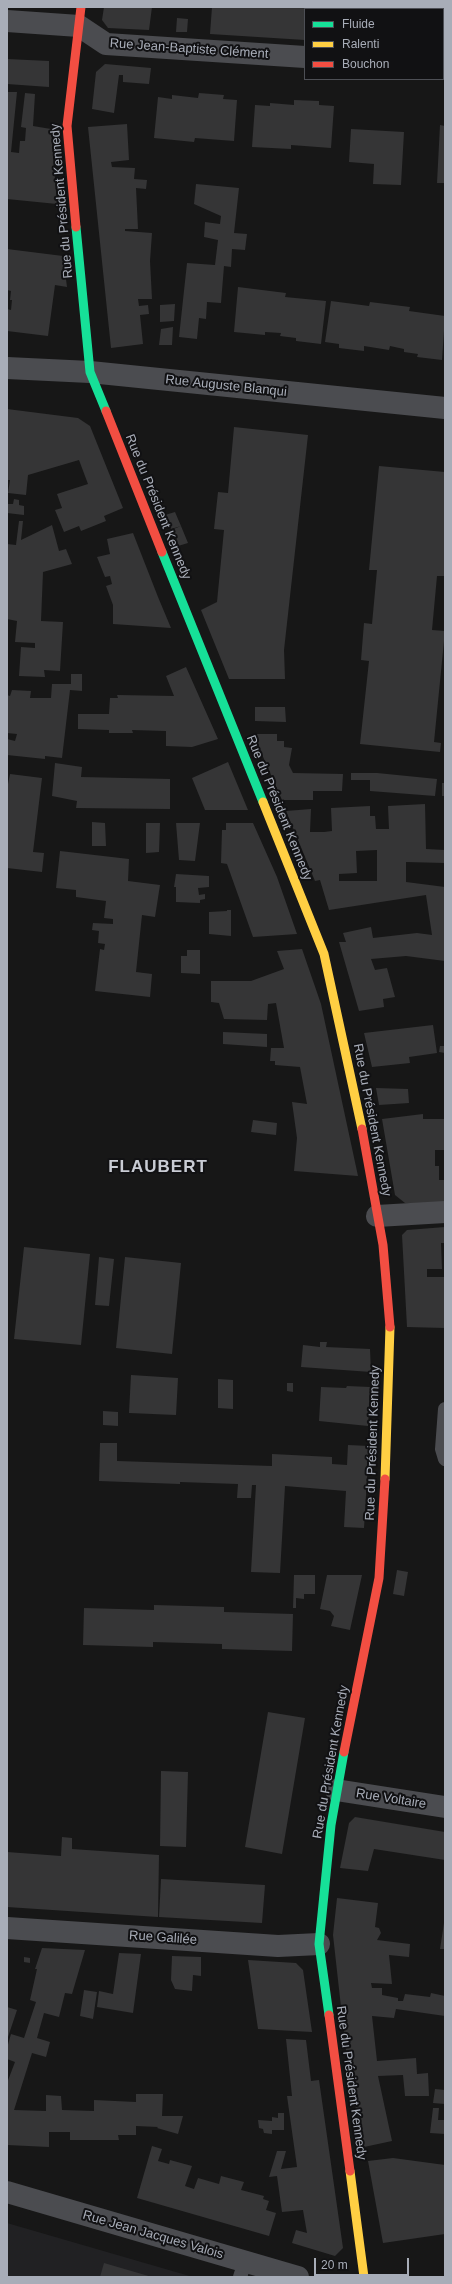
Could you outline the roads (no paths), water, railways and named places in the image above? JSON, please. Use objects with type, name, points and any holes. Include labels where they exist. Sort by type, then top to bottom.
[{"type":"street","name":"Rue Jean-Baptiste Clément","points":[[7,21],[80,17],[106,44],[304,57]]},
{"type":"street","name":"Rue du Président Kennedy","points":[[80,17],[67,126],[90,372],[324,954],[371,1169],[377,1216],[383,1245],[390,1326],[386,1470],[380,1563],[377,1586],[330,1825],[319,1944],[364,2277]]},
{"type":"street","name":"Rue Auguste Blanqui","points":[[7,368],[90,372],[445,408]]},
{"type":"street","points":[[377,1216],[445,1212]]},
{"type":"street","name":"Rue Voltaire","points":[[336,1790],[445,1807]]},
{"type":"street","name":"Rue Galilée","points":[[7,1928],[278,1946],[319,1944]]},
{"type":"street","name":"Rue Jean Jacques Valois","points":[[7,2192],[242,2269],[298,2277]]},
{"type":"lane","points":[[445,1409],[442,1449],[445,1459]]},
{"type":"district","name":"FLAUBERT","points":[[158,1167]]}]
